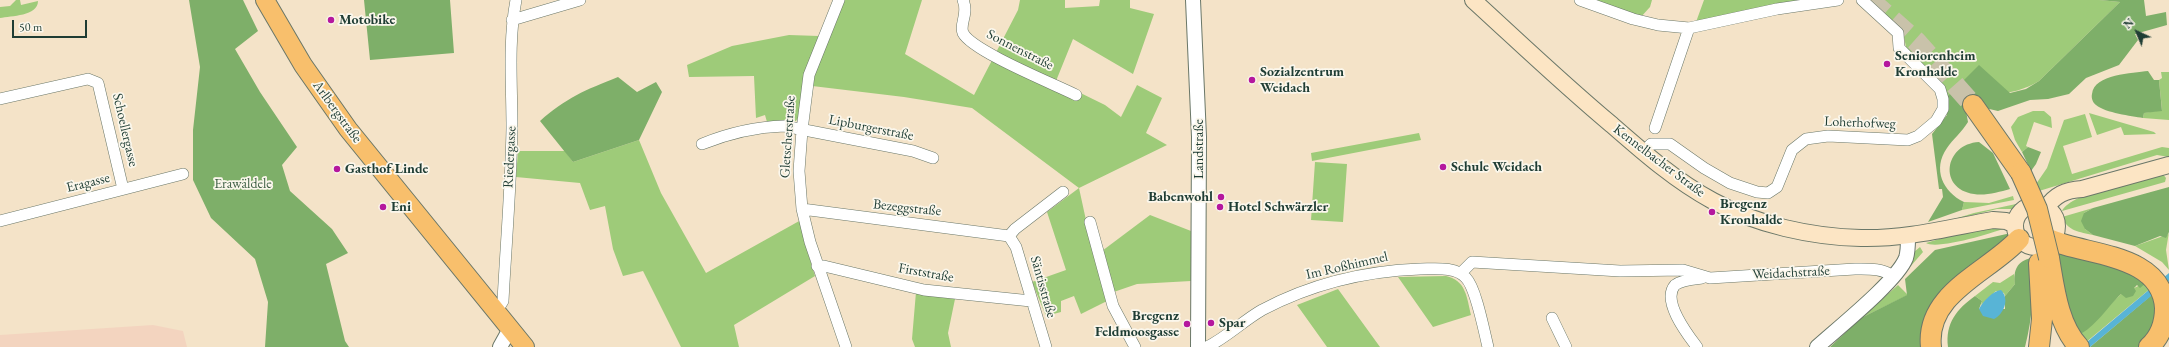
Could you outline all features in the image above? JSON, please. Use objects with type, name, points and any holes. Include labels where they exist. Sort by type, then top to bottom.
[{"type":"highway","points":[[1973,104],[1996,136],[2037,209],[2042,319],[2039,347]]},
{"type":"highway","points":[[2039,236],[2066,328],[2079,347]]},
{"type":"highway","points":[[1943,347],[1944,325],[1954,307],[2014,262],[2039,236]]},
{"type":"highway","points":[[2039,236],[2052,316],[2050,347]]},
{"type":"highway","points":[[1931,347],[1932,326],[1944,303],[1959,288],[2004,253],[2039,236],[2067,247],[2128,262],[2161,281],[2165,309],[2163,323],[2158,335],[2149,347]]},
{"type":"highway","points":[[2030,347],[2041,289]]},
{"type":"highway","points":[[2164,347],[2169,339]]},
{"type":"main road","name":"Arlbergstraße","points":[[265,0],[303,65],[348,130],[525,347]]},
{"type":"main road","name":"Kennelbacher Straße","points":[[1473,0],[1570,90],[1644,153],[1682,182],[1713,201],[1772,224],[1821,235],[1861,238],[1908,237],[1992,220],[2006,221],[2039,236]]},
{"type":"main road","points":[[2039,236],[2064,200],[2082,189],[2169,165]]},
{"type":"street","name":"Riedergasse","points":[[496,312],[503,302],[512,130],[512,20],[516,0]]},
{"type":"street","points":[[512,20],[580,0]]},
{"type":"street","name":"Gletscherstraße","points":[[839,0],[809,75],[802,130],[799,171],[802,209],[817,266],[846,347]]},
{"type":"street","name":"Sonnenstraße","points":[[963,0],[966,8],[962,26],[963,32],[968,39],[987,52],[1076,95]]},
{"type":"street","name":"Landstraße","points":[[1193,0],[1198,122],[1198,347]]},
{"type":"street","points":[[1580,0],[1633,19],[1658,25],[1689,28],[1777,9],[1838,0]]},
{"type":"street","name":"Loherhofweg","points":[[1644,153],[1651,144],[1670,144],[1704,168],[1730,182],[1757,192],[1768,193],[1777,187],[1792,150],[1806,139],[1828,136],[1908,140],[1928,130],[1943,109],[1943,99],[1940,89],[1899,48],[1898,32],[1862,0]]},
{"type":"street","points":[[1655,128],[1689,28]]},
{"type":"street","name":"Schoellergasse","points":[[0,99],[88,79],[98,83],[123,190]]},
{"type":"street","name":"Lipburgerstraße","points":[[702,144],[727,134],[763,126],[784,126],[913,151],[933,158]]},
{"type":"street","name":"Eragasse","points":[[0,221],[183,174]]},
{"type":"street","points":[[1009,236],[1015,229],[1063,192]]},
{"type":"street","name":"Bezeggstraße","points":[[802,209],[1009,236]]},
{"type":"street","points":[[1090,222],[1113,306],[1135,347]]},
{"type":"street","name":"Säntisstraße","points":[[1009,236],[1016,247],[1046,347]]},
{"type":"street","points":[[1817,347],[1893,276],[1906,258],[1908,237]]},
{"type":"street","name":"Weidachstraße","points":[[1461,273],[1472,262],[1620,270],[1683,270],[1703,278],[1855,269],[1877,269],[1886,271],[1893,276]]},
{"type":"street","name":"Firststraße","points":[[817,266],[824,266],[924,290],[1031,301]]},
{"type":"street","name":"Im Roßhimmel","points":[[1207,347],[1223,343],[1261,311],[1318,286],[1360,276],[1398,270],[1438,269],[1461,273]]},
{"type":"street","points":[[1461,273],[1470,283],[1488,347]]},
{"type":"street","points":[[1697,347],[1676,316],[1672,292],[1675,286],[1680,283],[1703,278]]},
{"type":"street","points":[[1552,318],[1566,347]]},
{"type":"street","points":[[500,347],[510,329]]},
{"type":"shaded area","points":[[153,325],[183,331],[187,347],[0,347],[0,335]]},
{"type":"green space","points":[[16,0],[20,0],[21,5],[38,1],[34,10],[17,16],[0,18],[0,7],[10,6]]},
{"type":"green space","name":"Erawäldele","points":[[189,0],[243,0],[258,31],[235,49],[260,92],[297,147],[282,165],[290,191],[332,229],[348,253],[326,264],[345,341],[349,347],[265,347],[268,302],[255,259],[211,218],[193,180],[193,130],[200,67]]},
{"type":"green space","points":[[364,0],[450,0],[454,53],[370,60]]},
{"type":"green space","points":[[834,0],[922,0],[905,54],[974,95],[1018,10],[1020,0],[1065,0],[1065,8],[1099,6],[1100,0],[1130,0],[1130,8],[1154,14],[1133,74],[1073,39],[1056,81],[1105,105],[1121,117],[1137,85],[1162,98],[1146,133],[1167,145],[1079,188],[972,108],[904,97],[804,85],[799,116],[796,121],[767,122],[765,115],[756,118],[754,76],[689,77],[687,65],[732,46],[789,35],[819,36]]},
{"type":"green space","points":[[1587,0],[1652,0],[1650,7],[1640,18]]},
{"type":"green space","points":[[1704,0],[1816,0],[1696,22]]},
{"type":"green space","points":[[1868,0],[2099,0],[2120,2],[2039,81],[2018,90],[2006,93],[1983,96],[1947,97],[1941,83],[1906,47],[1903,32]]},
{"type":"green space","points":[[2099,0],[2144,0],[2146,16],[2166,12],[2167,25],[2135,34],[2138,40],[2119,65],[2086,78],[2069,94],[2048,99],[2030,100],[1998,111],[1985,108],[1966,111],[1968,122],[1947,148],[1940,164],[1940,172],[1945,186],[1957,198],[1964,202],[1962,210],[1928,222],[1943,197],[1942,189],[1939,189],[1932,134],[1947,115],[1947,97],[1979,65],[2010,93],[2026,89],[2039,81],[2120,2]]},
{"type":"green space","points":[[2148,71],[2154,80],[2159,80],[2162,111],[2144,113],[2143,118],[2106,110],[2100,108],[2093,102],[2092,94],[2094,87],[2099,82],[2115,76]]},
{"type":"green space","points":[[2161,72],[2169,72],[2169,120],[2143,118],[2144,113],[2162,110],[2159,80],[2162,78]]},
{"type":"green space","points":[[618,77],[637,92],[656,82],[662,92],[639,140],[573,162],[540,121],[567,100]]},
{"type":"green space","points":[[2033,111],[2044,111],[2051,117],[2052,128],[2034,122],[2026,146],[2028,147],[2022,152],[2015,140],[2011,127],[2018,117]]},
{"type":"green space","points":[[2089,113],[2154,132],[2156,134],[2124,135],[2121,127],[2097,135]]},
{"type":"green space","points":[[2085,114],[2092,137],[2063,146],[2072,174],[2162,147],[2169,148],[2169,157],[2157,155],[2039,191],[2036,184],[2047,168],[2064,120]]},
{"type":"green space","points":[[1419,133],[1421,140],[1312,161],[1311,153]]},
{"type":"green space","points":[[639,140],[661,193],[706,273],[801,220],[805,243],[815,276],[734,325],[739,347],[681,347],[643,271],[623,276],[613,249],[605,206],[590,210],[580,183],[516,177],[518,151],[565,151],[573,162]]},
{"type":"green space","points":[[1979,142],[1993,153],[2010,189],[1992,193],[1974,194],[1962,190],[1955,184],[1951,176],[1950,167],[1953,158],[1958,150],[1967,145]]},
{"type":"green space","points":[[2028,147],[2041,152],[2031,171],[2022,152]]},
{"type":"green space","points":[[1315,162],[1347,164],[1343,222],[1311,220]]},
{"type":"green space","points":[[2162,173],[2166,178],[2165,182],[2062,211],[2068,204],[2092,192]]},
{"type":"green space","points":[[2169,187],[2169,232],[2166,238],[2160,236],[2135,246],[2093,235],[2085,229],[2081,221],[2084,213],[2093,208]]},
{"type":"green space","points":[[1079,188],[1094,257],[1150,215],[1191,231],[1191,281],[1137,284],[1105,295],[1107,301],[1081,314],[1074,296],[1061,301],[1061,312],[1046,316],[1032,282],[1066,270],[1047,212]]},
{"type":"green space","points":[[2013,196],[2014,200],[1962,210],[1964,202],[1989,203]]},
{"type":"green space","points":[[2016,204],[2018,209],[1997,209],[1941,223],[1974,213]]},
{"type":"green space","points":[[2093,208],[2084,213],[2085,229],[2093,235],[2074,230],[2064,222],[2062,217]]},
{"type":"green space","points":[[1985,225],[2008,227],[1979,237],[1953,243],[1932,245],[1926,243]]},
{"type":"green space","points":[[2011,233],[1962,279],[1926,347],[1830,347],[1861,318],[1907,295],[1905,279],[1935,250]]},
{"type":"green space","points":[[2169,234],[2166,250],[2169,270],[2162,262],[2135,246]]},
{"type":"green space","points":[[1920,247],[1923,252],[1910,267],[1914,252]]},
{"type":"green space","points":[[2055,251],[2107,261],[2147,282],[2140,288],[2137,285],[2134,288],[2136,291],[2133,296],[2126,298],[2121,294],[2096,322],[2078,335],[2073,327]]},
{"type":"green space","points":[[2031,258],[2032,302],[2030,324],[2025,347],[1948,347],[1948,331],[1950,324],[1963,306],[1975,296],[1982,301],[1979,309],[2005,309],[2005,296],[2015,284],[2015,271],[2017,267],[2026,259]]},
{"type":"green space","points":[[2014,274],[2015,284],[2005,296],[2004,293],[1996,291],[1981,305],[1982,301],[1975,296],[1993,282],[2000,283]]},
{"type":"green space","points":[[1446,276],[1458,281],[1462,286],[1467,296],[1471,315],[1433,327],[1398,277]]},
{"type":"green space","points":[[2147,282],[2151,288],[2085,343],[2078,335],[2121,294]]},
{"type":"green space","points":[[1898,285],[1908,295],[1861,318]]},
{"type":"green space","points":[[1338,289],[1380,347],[1327,347],[1297,305]]},
{"type":"green space","points":[[916,292],[955,299],[948,333],[951,347],[915,347],[912,339]]},
{"type":"green space","points":[[2154,293],[2160,313],[2142,347],[2090,347]]},
{"type":"water","points":[[2169,273],[2169,281],[2090,347],[2081,347]]},
{"type":"water","points":[[2001,290],[2005,298],[2005,306],[2001,314],[1994,319],[1983,316],[1979,309],[1981,306],[1992,294]]},
{"type":"tunnel","points":[[1870,0],[1916,41],[1973,105]]},
{"type":"place","name":"Motobike","points":[[331,20]]},
{"type":"place","name":"Seniorenheim Kronhalde","points":[[1887,64]]},
{"type":"place","name":"Sozialzentrum Weidach","points":[[1252,80]]},
{"type":"place","name":"Schule Weidach","points":[[1443,167]]},
{"type":"place","name":"Gasthof Linde","points":[[337,169]]},
{"type":"place","name":"Babenwohl","points":[[1221,197]]},
{"type":"place","name":"Eni","points":[[383,207]]},
{"type":"place","name":"Hotel Schwärzler","points":[[1220,207]]},
{"type":"place","name":"Bregenz Kronhalde","points":[[1712,212]]},
{"type":"place","name":"Spar","points":[[1211,323]]},
{"type":"place","name":"Bregenz Feldmoosgasse","points":[[1187,324]]}]
